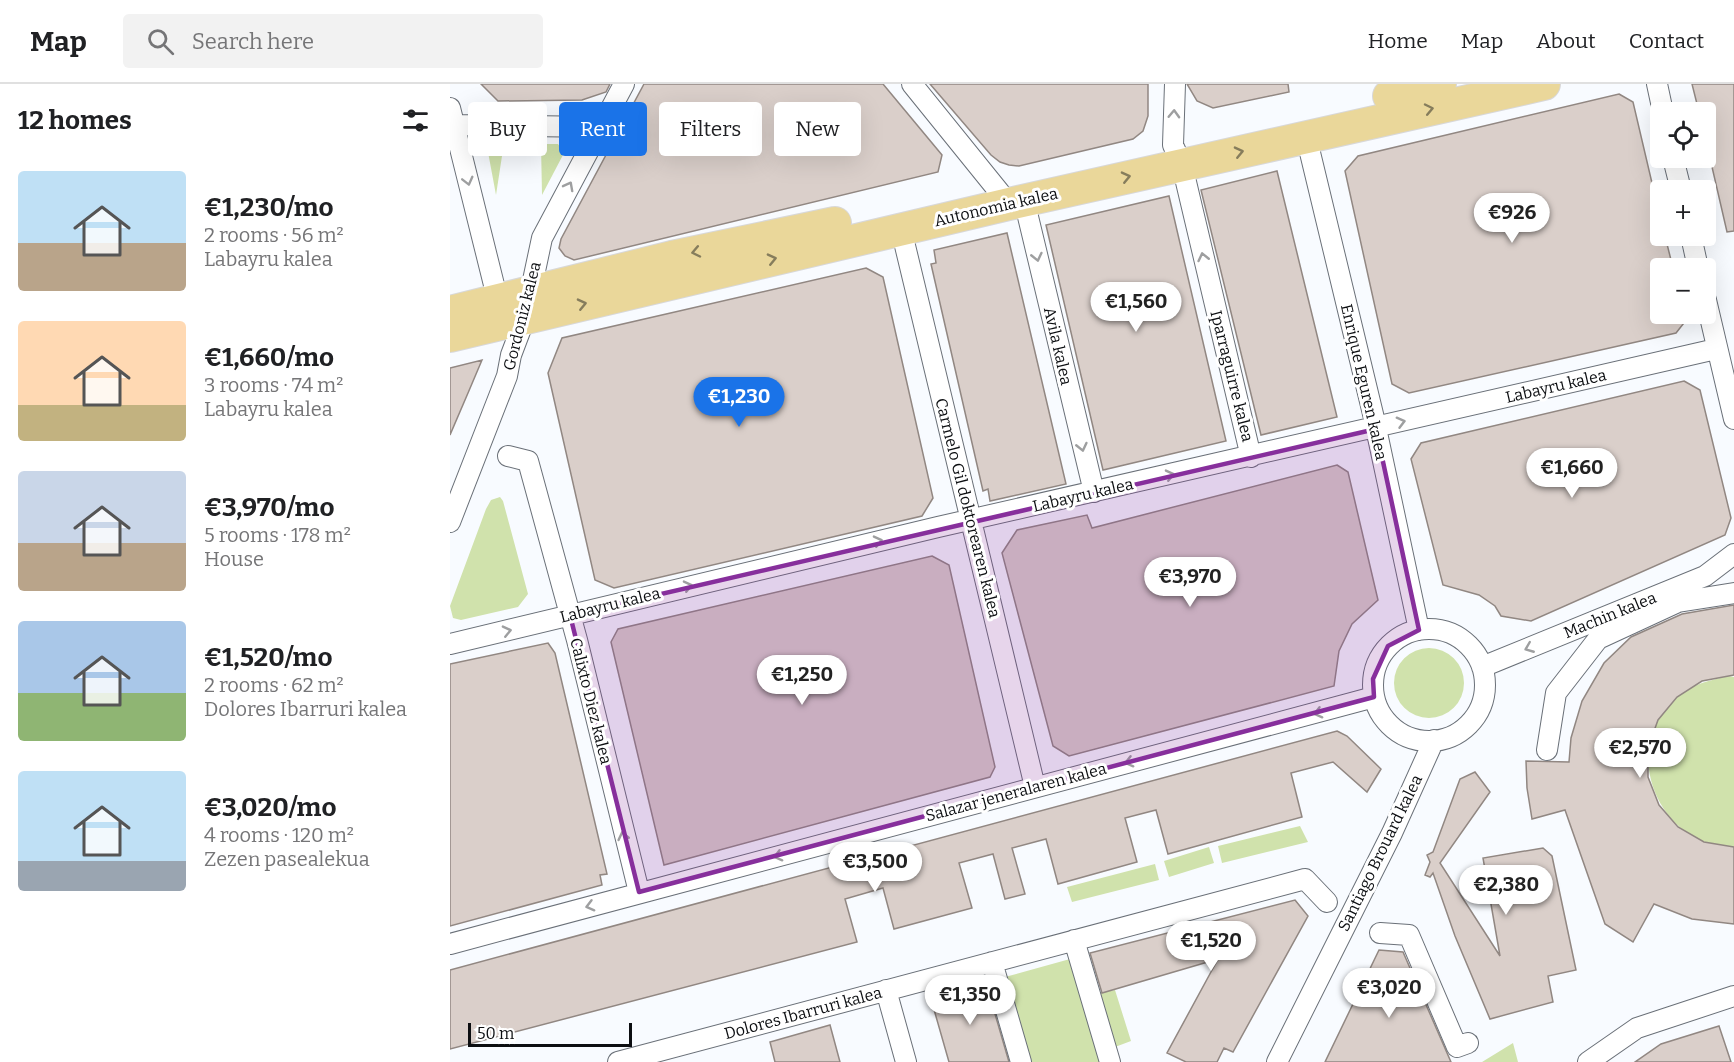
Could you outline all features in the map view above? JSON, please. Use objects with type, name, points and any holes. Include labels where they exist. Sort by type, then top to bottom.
[{"type":"main road","name":"Autonomia kalea","points":[[450,312],[514,308],[901,229],[1010,197],[1177,155],[1440,84]]},
{"type":"main road","name":"Autonomia kalea","points":[[1177,155],[1306,136],[1544,84]]},
{"type":"main road","name":"Autonomia kalea","points":[[450,336],[514,308],[672,257],[1010,197]]},
{"type":"street","name":"Gordoniz kalea","points":[[614,102],[624,84]]},
{"type":"street","points":[[912,84],[1010,197]]},
{"type":"street","name":"Iparraguirre kalea","points":[[1175,84],[1177,155],[1251,457]]},
{"type":"street","points":[[1657,84],[1661,102]]},
{"type":"street","points":[[514,308],[451,119],[559,125]]},
{"type":"street","name":"Enrique Eguren kalea","points":[[1306,136],[1376,429],[1419,630]]},
{"type":"street","name":"Gordoniz kalea","points":[[450,522],[507,376],[511,356],[514,308],[542,238],[585,156]]},
{"type":"street","name":"Avila kalea","points":[[1010,197],[1094,492]]},
{"type":"street","name":"Carmelo Gil doktorearen kalea","points":[[901,229],[1035,787]]},
{"type":"street","points":[[1711,324],[1734,419]]},
{"type":"street","name":"Labayru kalea","points":[[450,644],[972,520],[1376,429],[1716,349]]},
{"type":"street","name":"Calixto Diez kalea","points":[[508,456],[528,460],[570,615],[639,892]]},
{"type":"street","name":"Machin kalea","points":[[1482,668],[1705,576],[1734,554]]},
{"type":"street","points":[[1547,750],[1556,693],[1598,639],[1678,602],[1734,593]]},
{"type":"street","points":[[1435,629],[1458,637],[1475,653],[1482,668],[1485,684],[1483,700],[1476,715],[1450,736],[1434,740],[1418,740],[1403,734],[1390,725],[1380,712],[1374,697],[1373,679],[1378,662],[1388,646],[1402,636],[1419,630],[1435,629]]},
{"type":"street","name":"Salazar jeneralaren kalea","points":[[450,944],[1374,697]]},
{"type":"street","name":"Santiago Brouard kalea","points":[[1277,1062],[1392,833],[1434,740]]},
{"type":"street","name":"Dolores Ibarruri kalea","points":[[618,1062],[1305,879],[1327,902]]},
{"type":"street","points":[[1380,933],[1409,935],[1457,1047],[1468,1043]]},
{"type":"street","points":[[1074,940],[1110,1062]]},
{"type":"street","points":[[992,962],[1022,1062]]},
{"type":"street","points":[[886,990],[906,1062]]},
{"type":"street","points":[[1588,1062],[1637,1028],[1734,996]]},
{"type":"highlighted area","points":[[1376,429],[1419,630],[1388,646],[1373,679],[1374,697],[639,892],[570,615]]},
{"type":"green space","points":[[547,144],[558,144],[559,156],[562,156],[542,195],[541,156],[547,156]]},
{"type":"green space","points":[[489,156],[502,156],[496,195]]},
{"type":"green space","points":[[500,497],[528,594],[518,607],[461,620],[453,618],[450,606],[486,509],[491,500]]},
{"type":"green space","points":[[1429,648],[1442,651],[1454,658],[1461,670],[1464,683],[1461,696],[1454,708],[1442,715],[1429,718],[1416,715],[1404,708],[1397,696],[1394,683],[1397,670],[1404,658],[1416,651]]},
{"type":"green space","points":[[1729,676],[1734,677],[1734,847],[1702,841],[1683,830],[1667,814],[1656,795],[1650,775],[1648,754],[1652,733],[1662,713],[1678,696],[1696,685]]},
{"type":"green space","points":[[1300,826],[1308,842],[1222,863],[1218,846]]},
{"type":"green space","points":[[1209,847],[1214,863],[1169,877],[1164,861]]},
{"type":"green space","points":[[1155,864],[1159,880],[1072,902],[1067,887]]},
{"type":"green space","points":[[1070,959],[1105,1062],[1032,1062],[1005,977]]},
{"type":"green space","points":[[1115,990],[1131,1041],[1115,1047],[1100,993]]},
{"type":"green space","points":[[1513,1043],[1518,1062],[1482,1062]]},
{"type":"building","points":[[481,84],[610,84],[606,92],[582,100],[498,101]]},
{"type":"building","points":[[644,84],[883,84],[942,155],[938,172],[574,260],[565,256],[559,248],[561,239],[605,156],[647,156],[647,102],[634,102]]},
{"type":"building","points":[[930,84],[1148,84],[1148,116],[1143,131],[1133,139],[1019,166],[1009,165],[991,155]]},
{"type":"building","points":[[1187,84],[1288,84],[1289,92],[1213,108],[1197,101]]},
{"type":"building","points":[[1692,84],[1734,84],[1734,231],[1727,232],[1712,168],[1716,168],[1716,102],[1696,102]]},
{"type":"building","points":[[1619,94],[1633,102],[1651,180],[1650,246],[1668,246],[1670,258],[1650,258],[1650,324],[1683,324],[1676,333],[1409,393],[1392,384],[1345,171],[1358,156]]},
{"type":"building","points":[[1277,171],[1337,417],[1261,435],[1201,190]]},
{"type":"building","points":[[1169,196],[1226,441],[1103,470],[1046,225]]},
{"type":"building","points":[[1007,233],[1066,484],[990,501],[988,489],[983,491],[931,264],[936,263],[934,250]]},
{"type":"building","points":[[866,268],[883,277],[933,498],[922,516],[614,588],[595,580],[548,373],[562,338]]},
{"type":"building","points":[[482,360],[468,393],[450,435],[450,368]]},
{"type":"building","points":[[1684,381],[1700,390],[1731,518],[1725,535],[1531,621],[1501,616],[1495,606],[1479,595],[1443,585],[1411,459],[1421,443]]},
{"type":"building","points":[[1337,465],[1348,472],[1378,600],[1352,624],[1339,651],[1334,686],[1069,756],[1053,746],[1002,553],[1017,530],[1087,515],[1092,528]]},
{"type":"building","points":[[932,556],[949,565],[995,767],[990,777],[664,865],[611,642],[618,629]]},
{"type":"building","points":[[1734,605],[1734,675],[1702,681],[1677,697],[1658,720],[1648,748],[1648,777],[1659,805],[1678,827],[1704,842],[1734,847],[1734,924],[1692,919],[1654,904],[1633,942],[1605,924],[1565,810],[1532,819],[1526,761],[1569,762],[1571,738],[1582,701],[1604,663],[1631,637],[1682,614]]},
{"type":"building","points":[[548,643],[555,653],[607,874],[600,875],[602,885],[450,926],[450,664]]},
{"type":"building","points":[[1337,731],[1347,736],[1381,769],[1367,792],[1333,762],[1291,773],[1302,817],[1168,854],[1156,810],[1125,818],[1137,862],[1058,884],[1046,839],[1012,848],[1025,894],[1005,899],[993,854],[959,863],[972,908],[894,929],[883,888],[845,899],[857,942],[450,1049],[450,970]]},
{"type":"building","points":[[1475,772],[1490,792],[1440,863],[1500,956],[1483,858],[1543,848],[1552,856],[1576,970],[1548,976],[1553,1002],[1490,1019],[1455,936],[1433,873],[1430,877],[1425,875],[1430,862],[1427,855],[1433,852],[1460,779]]},
{"type":"building","points":[[1295,900],[1308,916],[1233,1052],[1224,1048],[1217,1062],[1186,1062],[1167,1053],[1218,959],[1102,993],[1090,953]]},
{"type":"building","points":[[1379,950],[1403,952],[1451,1062],[1325,1062]]},
{"type":"building","points":[[986,983],[1009,1062],[949,1062],[931,999]]},
{"type":"building","points":[[830,1025],[840,1062],[775,1062],[770,1042]]},
{"type":"building","points":[[1719,1026],[1731,1062],[1635,1062],[1661,1044]]}]
